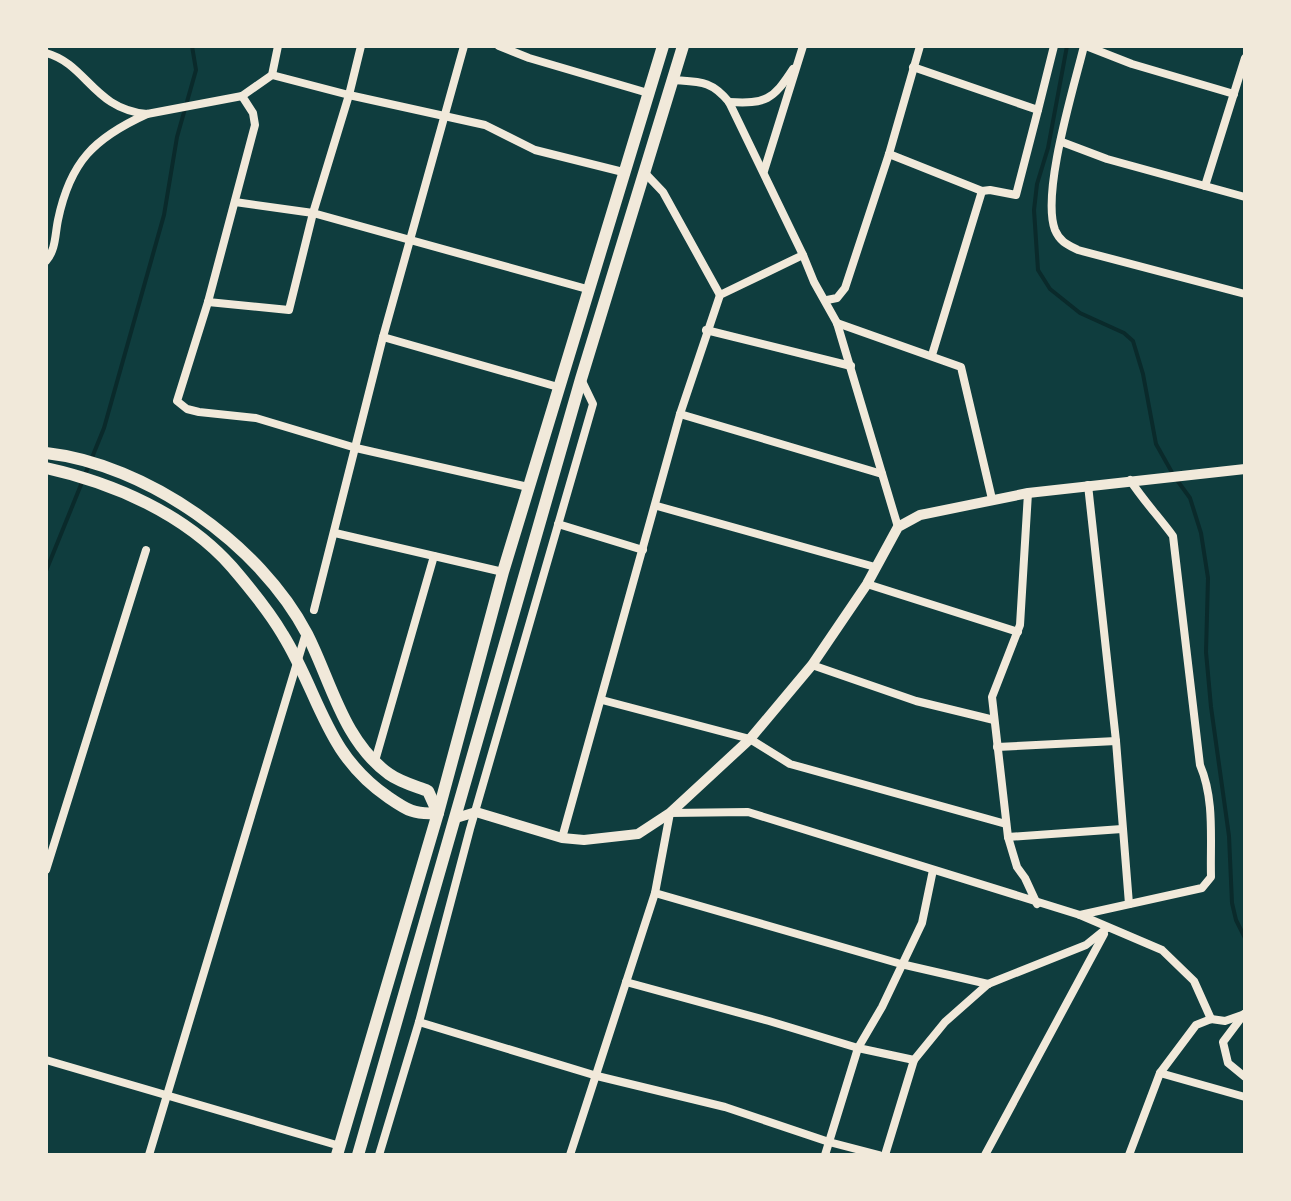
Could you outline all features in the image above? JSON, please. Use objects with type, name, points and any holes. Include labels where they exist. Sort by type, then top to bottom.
[{"type":"main road","points":[[338,1150],[438,813],[528,487],[663,46]]},
{"type":"main road","points":[[358,1155],[581,379],[683,46]]},
{"type":"main road","points":[[46,453],[78,457],[129,474],[173,497],[212,525],[263,574],[306,633],[354,736],[391,776],[428,791],[438,813]]},
{"type":"main road","points":[[46,468],[107,485],[162,512],[205,542],[230,565],[261,603],[299,663],[338,749],[377,790],[397,803],[419,815],[438,813]]},
{"type":"street","points":[[46,261],[53,247],[62,200],[77,166],[108,133],[147,114],[242,96],[272,75],[278,46]]},
{"type":"street","points":[[208,302],[289,310],[361,46]]},
{"type":"street","points":[[314,610],[383,337],[464,46]]},
{"type":"street","points":[[499,46],[529,58],[648,93]]},
{"type":"street","points":[[764,171],[803,46]]},
{"type":"street","points":[[827,300],[837,298],[845,288],[920,46]]},
{"type":"street","points":[[889,154],[982,191],[1016,195],[1054,46]]},
{"type":"street","points":[[1234,94],[1132,64],[1085,46],[1053,189],[1052,220],[1056,233],[1064,243],[1129,265],[1167,272],[1245,294]]},
{"type":"street","points":[[46,53],[58,56],[109,103],[147,114]]},
{"type":"street","points":[[1205,186],[1245,58]]},
{"type":"street","points":[[729,102],[755,104],[764,100],[776,92],[798,62]]},
{"type":"street","points":[[913,67],[1038,110]]},
{"type":"street","points":[[272,75],[349,95],[446,114],[485,125],[535,150],[623,172]]},
{"type":"street","points":[[672,80],[707,83],[717,87],[729,102],[764,171],[814,282],[827,300],[837,323],[898,527]]},
{"type":"street","points":[[242,96],[253,113],[255,125],[208,302],[177,401],[187,409],[256,418],[356,448],[528,487]]},
{"type":"street","points":[[1062,142],[1107,159],[1245,197]]},
{"type":"street","points":[[644,172],[663,192],[720,295]]},
{"type":"street","points":[[932,355],[982,191]]},
{"type":"street","points":[[235,202],[313,213],[587,289]]},
{"type":"street","points":[[562,838],[657,506],[680,414],[720,295],[803,255]]},
{"type":"street","points":[[837,323],[961,367],[992,499]]},
{"type":"street","points":[[706,330],[851,366]]},
{"type":"street","points":[[383,337],[558,387]]},
{"type":"street","points":[[379,1155],[593,404],[581,379]]},
{"type":"street","points":[[680,414],[882,474]]},
{"type":"street","points":[[456,818],[476,812],[562,838],[584,840],[638,834],[670,813],[750,739],[812,665],[867,584],[898,527],[920,515],[1028,493],[1245,469]]},
{"type":"street","points":[[1080,915],[1202,888],[1211,877],[1210,809],[1206,780],[1200,765],[1173,536],[1157,514],[1144,503],[1130,480]]},
{"type":"street","points":[[1088,485],[1116,741],[1129,904]]},
{"type":"street","points":[[1028,493],[1018,632],[992,697],[1008,837],[1017,867],[1037,904]]},
{"type":"street","points":[[657,506],[875,567]]},
{"type":"street","points":[[558,524],[643,550]]},
{"type":"street","points":[[335,533],[503,572]]},
{"type":"street","points":[[46,870],[146,550]]},
{"type":"street","points":[[375,761],[434,556]]},
{"type":"street","points":[[867,584],[1018,632]]},
{"type":"street","points":[[149,1155],[306,633]]},
{"type":"street","points":[[812,665],[916,701],[994,720]]},
{"type":"street","points":[[602,700],[750,739],[790,764],[1006,824]]},
{"type":"street","points":[[997,747],[1116,741]]},
{"type":"street","points":[[670,813],[748,812],[1080,915],[1162,950],[1194,981],[1211,1019]]},
{"type":"street","points":[[570,1155],[655,893],[670,813]]},
{"type":"street","points":[[456,818],[470,829]]},
{"type":"street","points":[[1008,837],[1122,829]]},
{"type":"street","points":[[825,1155],[858,1048],[882,1007],[922,923],[933,870]]},
{"type":"street","points":[[655,893],[901,964],[988,984]]},
{"type":"street","points":[[419,1022],[597,1076],[725,1107],[829,1142],[882,1155],[914,1060],[945,1022],[988,984],[1086,945],[1107,928]]},
{"type":"street","points":[[985,1155],[1107,928]]},
{"type":"street","points":[[626,982],[858,1048],[914,1060]]},
{"type":"street","points":[[1129,1155],[1160,1073],[1196,1025],[1211,1019],[1225,1021],[1245,1014]]},
{"type":"street","points":[[1245,1014],[1223,1042],[1228,1063],[1245,1077]]},
{"type":"street","points":[[46,1060],[168,1094],[338,1150]]},
{"type":"street","points":[[1160,1073],[1245,1097]]},
{"type":"waterway","points":[[46,571],[104,428],[164,215],[177,137],[196,70],[192,46]]},
{"type":"waterway","points":[[1067,46],[1048,148],[1037,184],[1034,210],[1038,270],[1050,289],[1080,313],[1124,333],[1133,341],[1143,374],[1156,444],[1190,498],[1201,533],[1208,578],[1206,652],[1229,836],[1232,903],[1245,938]]}]
